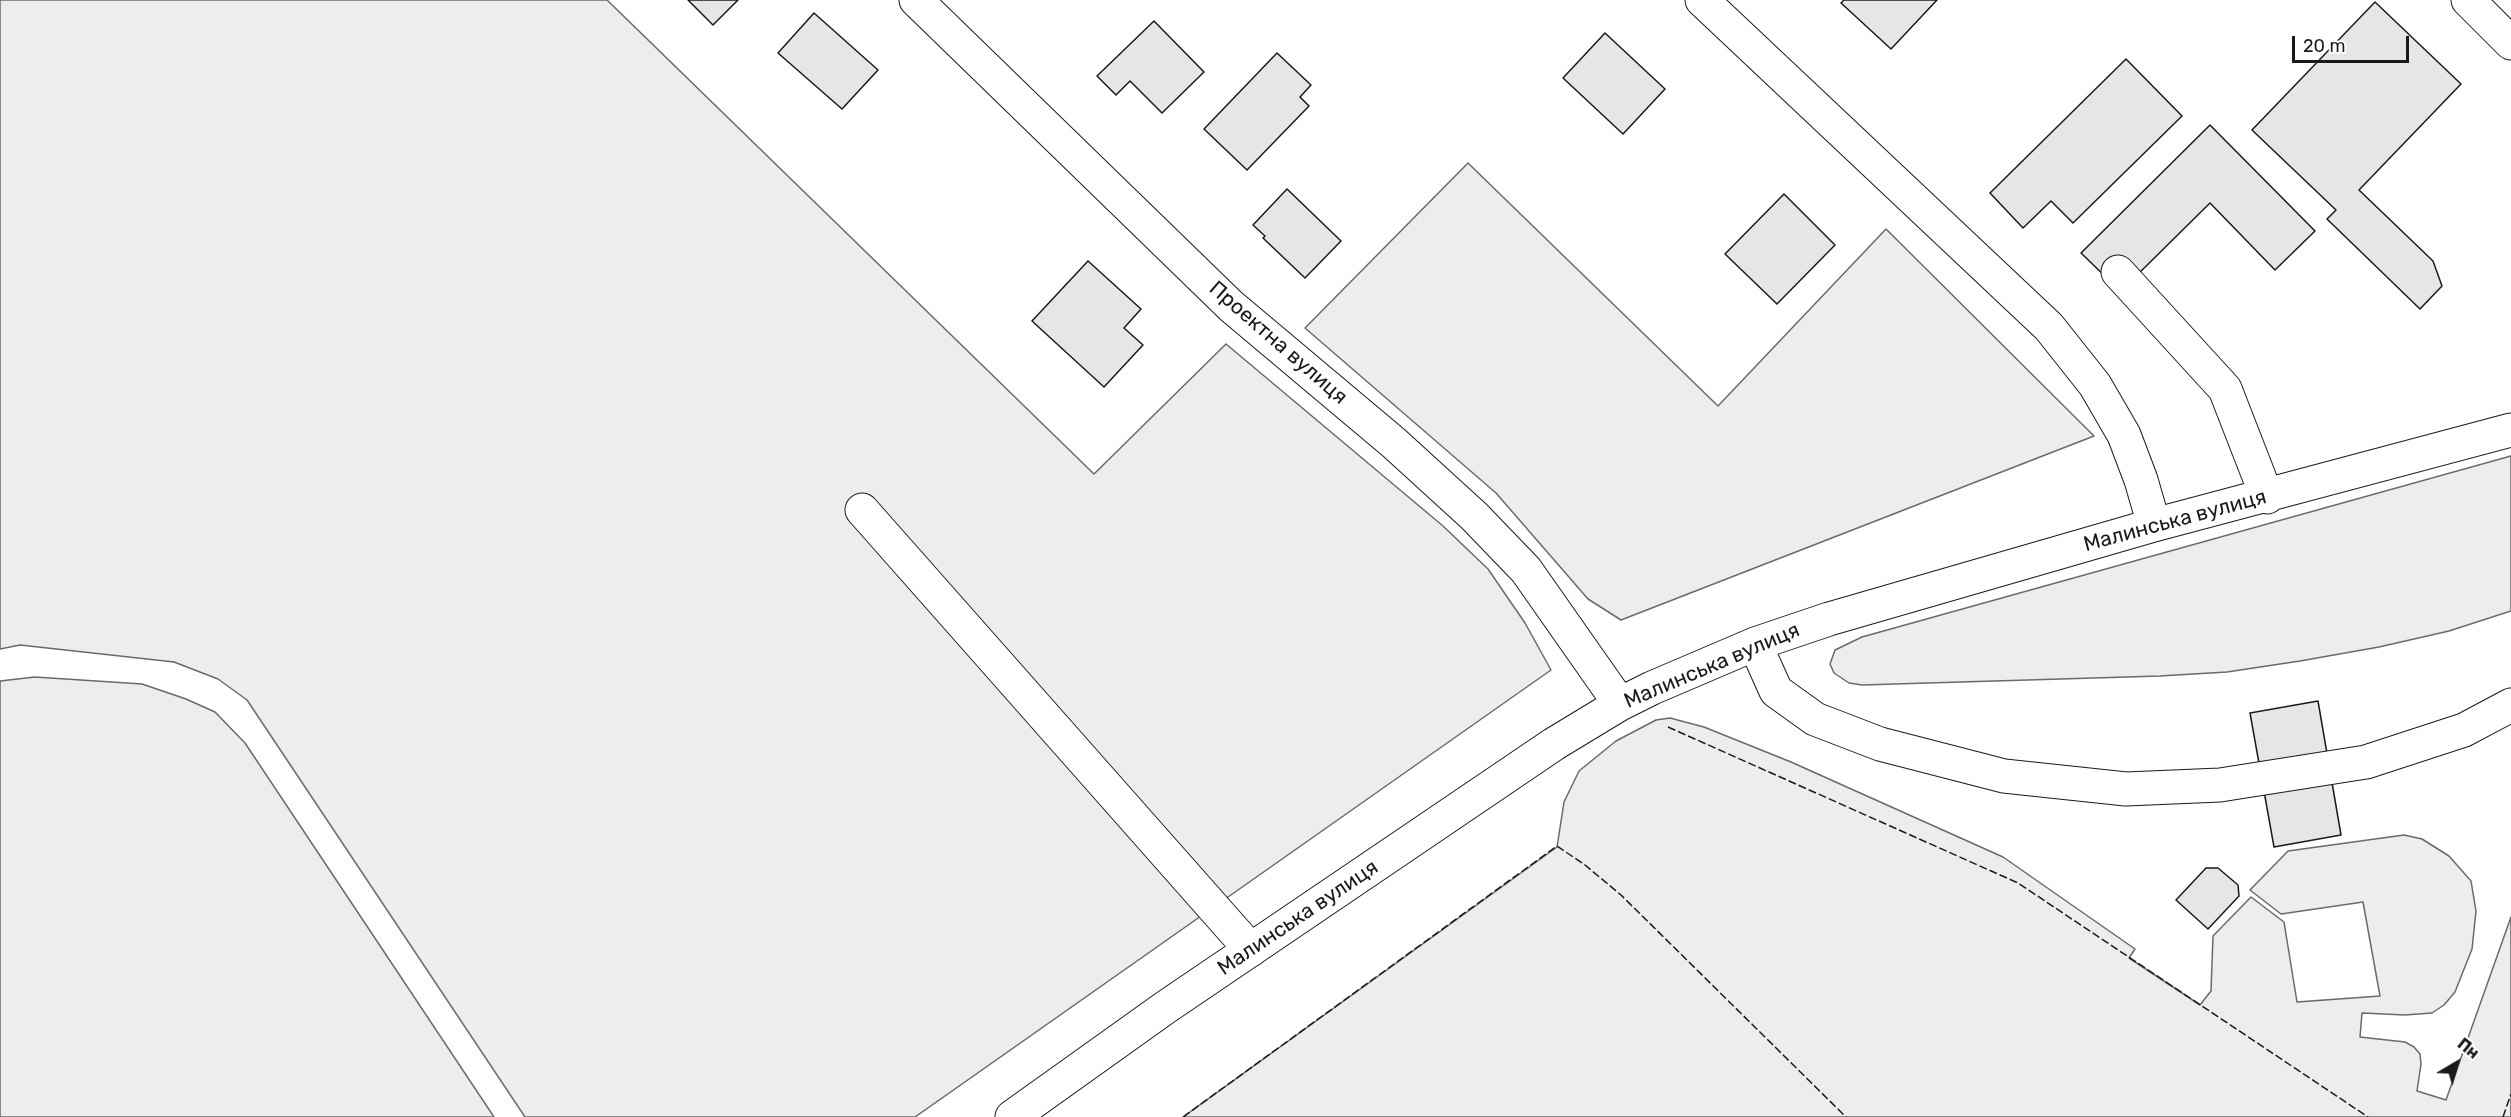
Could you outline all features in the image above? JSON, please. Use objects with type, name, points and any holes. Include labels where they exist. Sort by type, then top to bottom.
[{"type":"street","name":"Проектна вулиця","points":[[916,0],[1232,306],[1394,443],[1474,516],[1526,570],[1620,704]]},
{"type":"street","points":[[1702,0],[2049,327],[2095,385],[2124,435],[2141,480],[2154,525]]},
{"type":"street","points":[[2468,0],[2511,43]]},
{"type":"street","points":[[2118,272],[2225,389],[2266,497]]},
{"type":"street","name":"Малинська вулиця","points":[[1012,1117],[1166,1007],[1554,744],[1620,704],[1652,688],[1755,644],[1829,619],[2154,525],[2511,430]]},
{"type":"street","points":[[862,510],[1251,950]]},
{"type":"street","points":[[1755,644],[1776,691],[1815,719],[1880,744],[2004,776],[2126,789],[2220,785],[2366,762],[2464,730],[2511,705]]},
{"type":"shaded area","points":[[0,0],[607,0],[1094,474],[1226,344],[1443,526],[1488,569],[1525,623],[1551,670],[915,1117],[525,1117],[247,700],[218,679],[174,662],[20,645],[0,649]]},
{"type":"shaded area","points":[[1468,163],[1718,406],[1886,229],[2094,436],[1621,620],[1588,599],[1496,493],[1305,328]]},
{"type":"shaded area","points":[[2511,456],[2511,611],[2449,631],[2379,647],[2300,661],[2227,672],[2160,676],[1862,685],[1849,683],[1834,673],[1830,664],[1835,650],[1862,637]]},
{"type":"shaded area","points":[[35,677],[142,684],[215,712],[245,743],[494,1117],[0,1117],[0,681]]},
{"type":"shaded area","points":[[1670,718],[1704,727],[1791,762],[2003,857],[2135,949],[2129,958],[2200,1005],[2211,991],[2213,936],[2251,897],[2284,922],[2297,1002],[2380,996],[2363,902],[2281,914],[2250,890],[2288,851],[2404,835],[2422,839],[2449,856],[2471,881],[2476,911],[2472,949],[2455,992],[2444,1005],[2432,1013],[2405,1015],[2362,1013],[2360,1037],[2405,1042],[2414,1047],[2420,1054],[2421,1064],[2417,1091],[2446,1100],[2511,917],[2511,1117],[1183,1117],[1557,847],[1564,802],[1579,771],[1616,741],[1656,720]]},
{"type":"building","points":[[688,0],[738,0],[713,25]]},
{"type":"building","points":[[1844,0],[1937,0],[1891,49],[1841,3]]},
{"type":"building","points":[[2375,2],[2461,84],[2359,190],[2433,261],[2442,286],[2420,309],[2327,219],[2336,210],[2252,130]]},
{"type":"building","points":[[814,13],[878,70],[842,109],[778,53]]},
{"type":"building","points":[[1154,21],[1204,72],[1162,113],[1130,81],[1116,95],[1097,76]]},
{"type":"building","points":[[1605,33],[1665,89],[1623,134],[1563,78]]},
{"type":"building","points":[[1277,53],[1311,85],[1300,97],[1309,106],[1247,170],[1204,129]]},
{"type":"building","points":[[2126,59],[2182,116],[2073,223],[2051,201],[2023,228],[1990,193]]},
{"type":"building","points":[[2210,125],[2315,231],[2275,270],[2210,203],[2131,281],[2112,283],[2081,253]]},
{"type":"building","points":[[1287,189],[1341,241],[1305,278],[1263,238],[1265,236],[1253,225]]},
{"type":"building","points":[[1784,194],[1835,245],[1777,304],[1725,254]]},
{"type":"building","points":[[1088,261],[1141,309],[1124,328],[1143,345],[1104,387],[1032,321]]},
{"type":"building","points":[[2318,701],[2341,835],[2274,847],[2250,713]]},
{"type":"building","points":[[2206,868],[2218,868],[2238,885],[2239,896],[2208,929],[2176,900]]},
{"type":"fence","points":[[1668,727],[2018,883],[2368,1117]]},
{"type":"fence","points":[[1183,1117],[1557,846],[1585,865],[1621,895],[1846,1117]]},
{"type":"fence","points":[[2503,1117],[2511,1094]]}]
